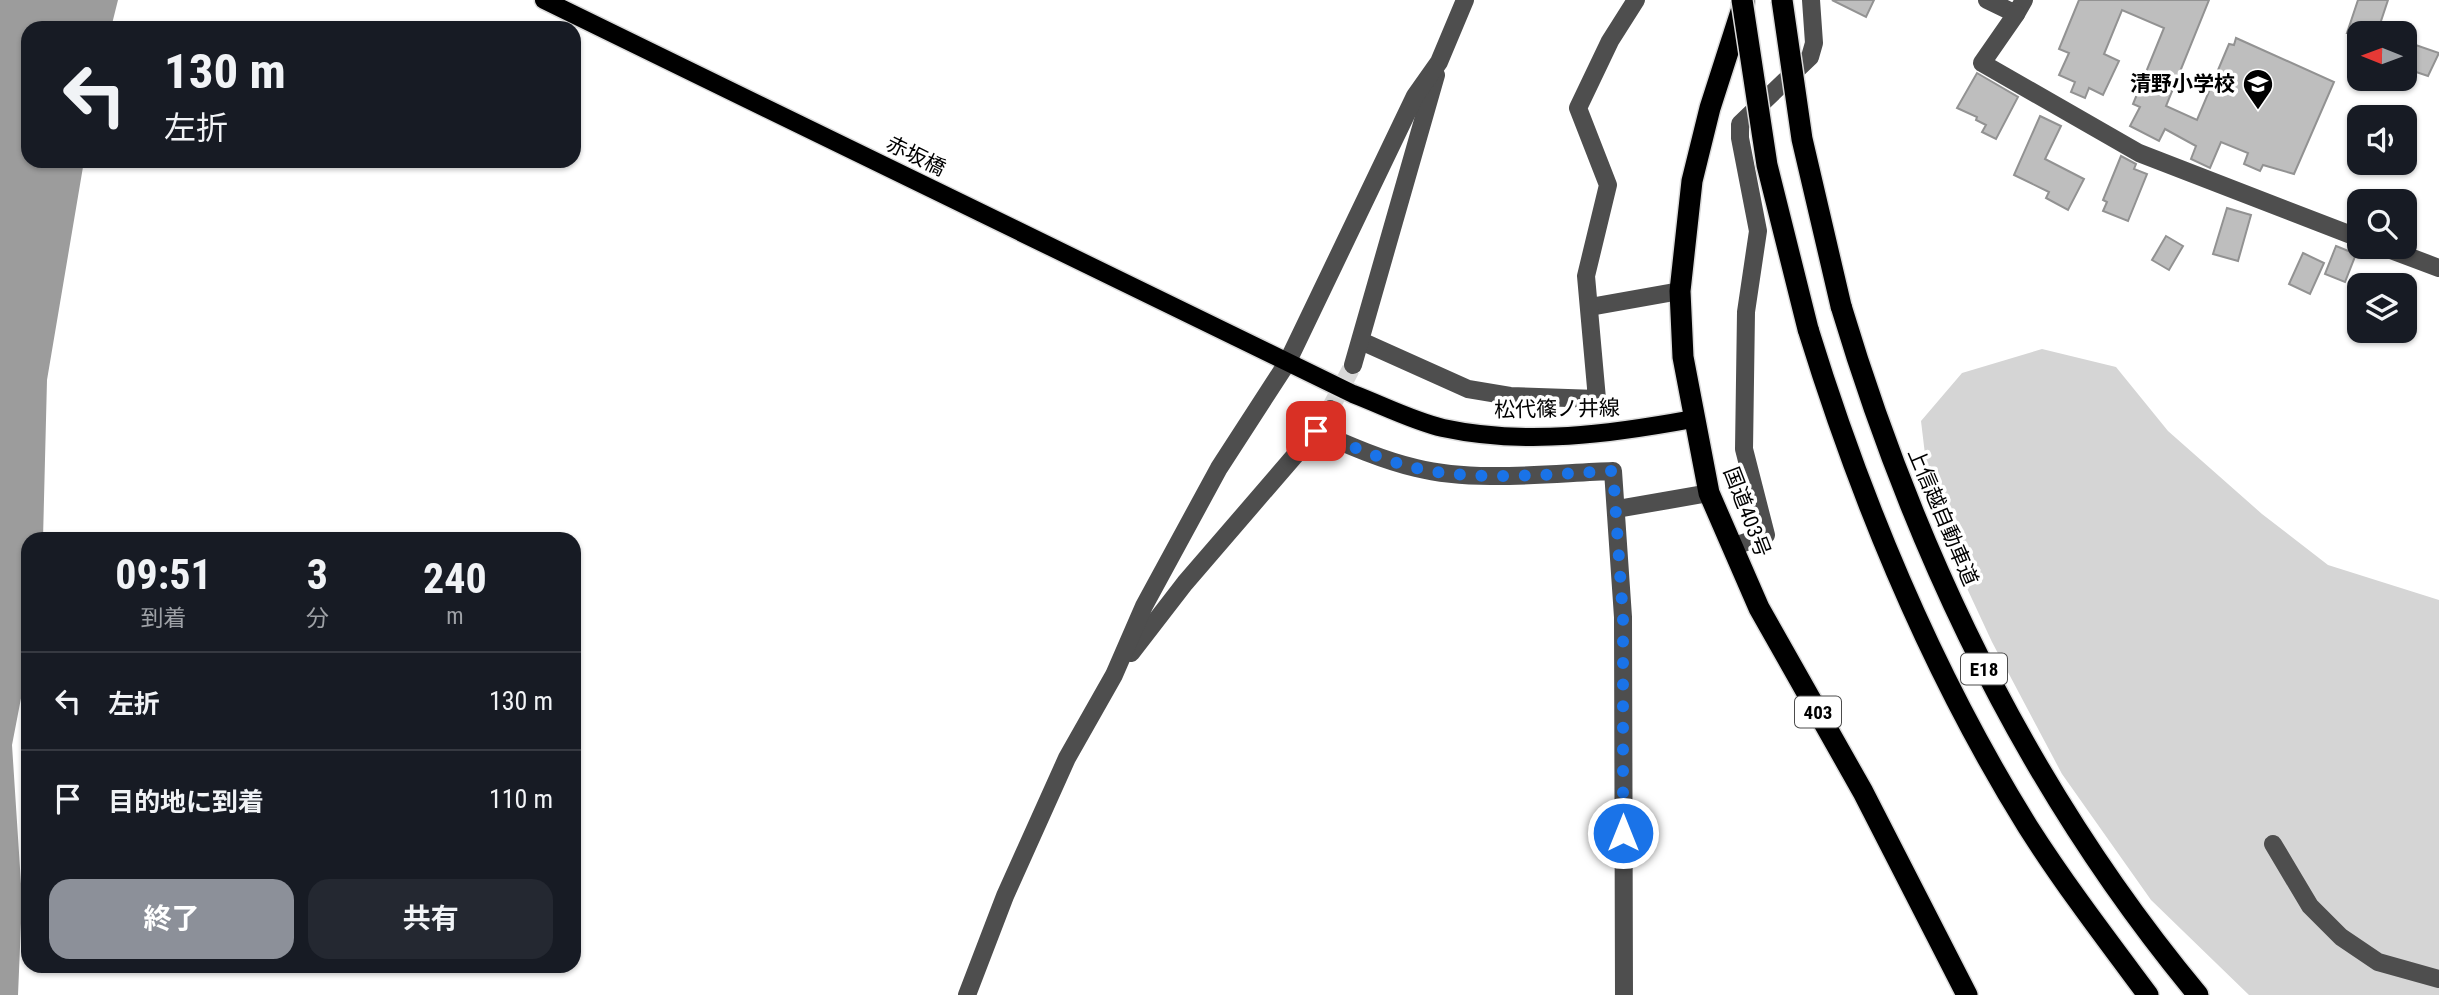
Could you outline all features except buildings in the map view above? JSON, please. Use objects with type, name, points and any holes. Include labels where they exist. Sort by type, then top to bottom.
[{"type":"highway","name":"国道403号","points":[[1743,0],[1710,108],[1692,181],[1681,291],[1683,356],[1709,493],[1759,608],[1863,792],[1967,995]]},
{"type":"highway","name":"E18","points":[[1743,0],[1767,165],[1808,329],[1862,493],[1939,667],[2029,827],[2085,912],[2148,995]]},
{"type":"highway","name":"上信越自動車道","points":[[1782,0],[1802,139],[1841,306],[1868,394],[1932,561],[1978,657],[2061,806],[2113,883],[2198,995]]},
{"type":"main road","name":"赤坂橋","points":[[544,0],[1268,354]]},
{"type":"main road","name":"松代篠ノ井線","points":[[1268,354],[1353,394],[1442,428],[1512,438],[1606,434],[1693,419]]},
{"type":"street","points":[[1353,365],[1439,62],[1465,0]]},
{"type":"street","points":[[1361,341],[1468,389],[1510,396],[1597,399],[1586,276],[1608,185],[1578,108],[1610,41],[1636,0]]},
{"type":"street","points":[[1732,547],[1766,535],[1744,449],[1746,312],[1758,231],[1740,138],[1740,124],[1810,57],[1814,43],[1811,0]]},
{"type":"street","points":[[1987,0],[2020,7],[1982,63],[2139,153],[2347,233]]},
{"type":"street","points":[[967,995],[1005,896],[1067,758],[1114,675],[1144,606],[1219,468],[1287,363],[1415,96],[1439,62]]},
{"type":"street","points":[[2415,259],[2439,268]]},
{"type":"street","points":[[1590,307],[1681,291]]},
{"type":"street","points":[[1114,675],[1185,583],[1316,431],[1329,410]]},
{"type":"street","points":[[1316,431],[1417,469],[1491,476],[1613,471],[1623,617],[1624,995]]},
{"type":"street","points":[[1617,509],[1709,493]]},
{"type":"street","points":[[2273,844],[2309,906],[2341,937],[2378,962],[2439,979]]},
{"type":"shaded area","points":[[0,0],[118,0],[113,21],[21,21],[21,168],[83,168],[47,380],[43,532],[21,532],[21,698],[12,745],[21,884],[18,995],[0,995]]},
{"type":"shaded area","points":[[2042,349],[2116,367],[2168,431],[2262,514],[2328,565],[2439,600],[2439,995],[2249,995],[2151,900],[2062,774],[1992,642],[1932,513],[1921,421],[1962,373]]},
{"type":"tunnel","points":[[1330,409],[1353,365]]},
{"type":"place","name":"清野小学校","points":[[2258,111]]},
{"type":"route","points":[[1316,431],[1417,469],[1491,476],[1613,471],[1623,617],[1623,833]]}]
